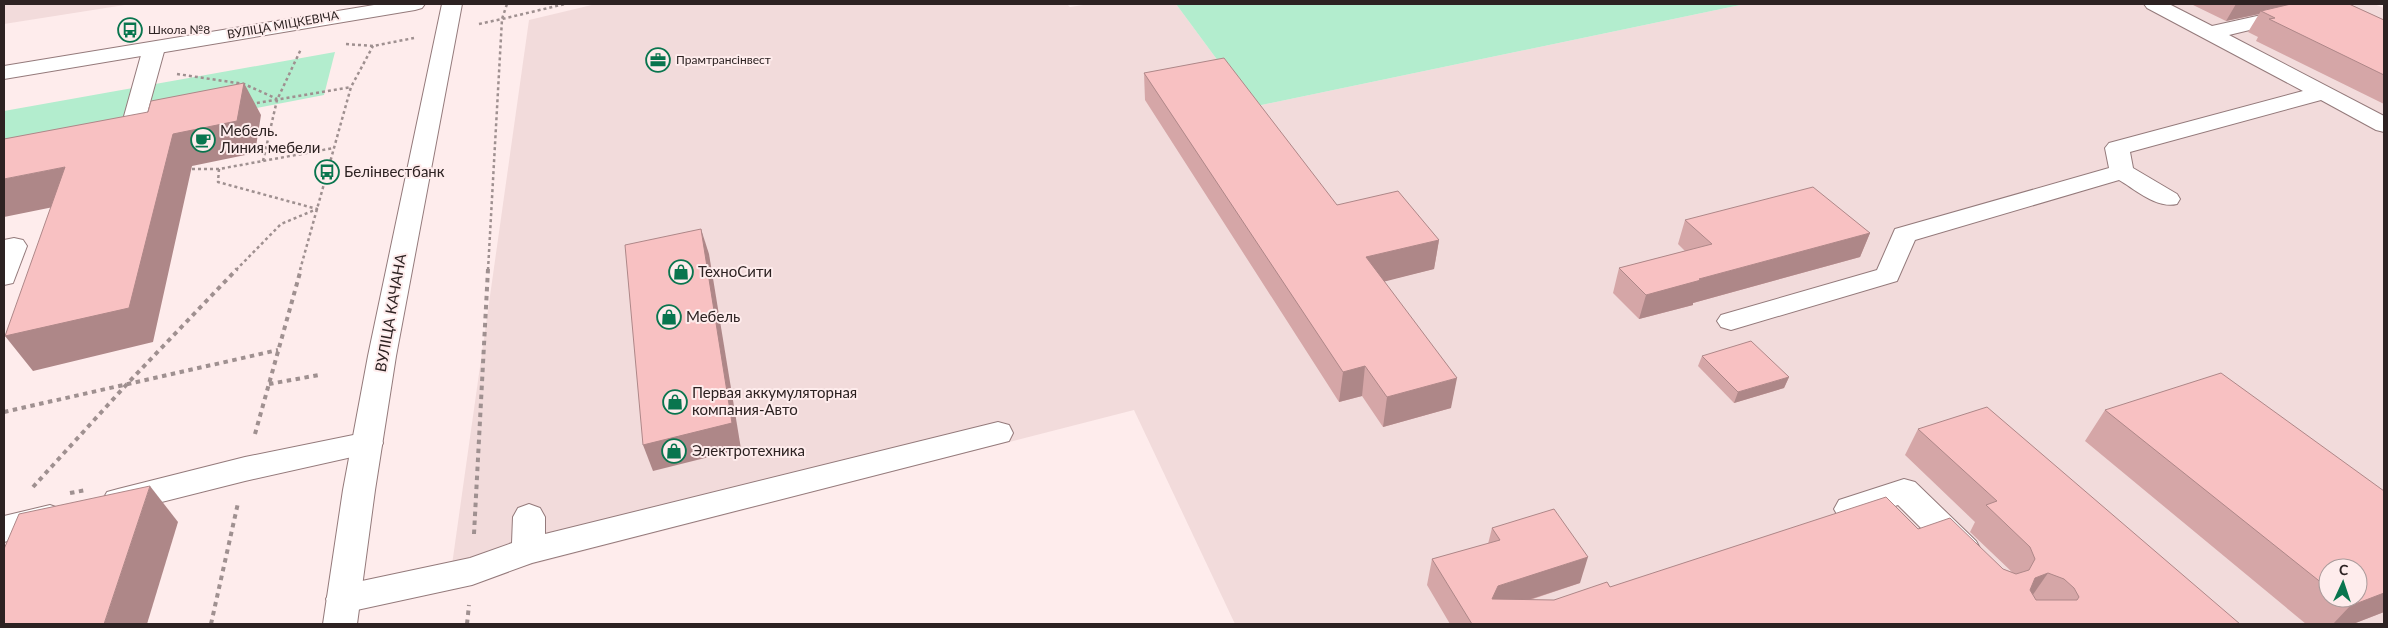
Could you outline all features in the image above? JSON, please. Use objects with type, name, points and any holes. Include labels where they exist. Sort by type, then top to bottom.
[{"type":"main road","name":"ВУЛІЦА МІЦКЕВІЧА","points":[[4,73],[415,4]]},
{"type":"main road","name":"ВУЛІЦА КАЧАНА","points":[[342,612],[368,443],[399,267],[445,51],[452,4]]},
{"type":"main road","points":[[2154,4],[2384,125]]},
{"type":"main road","points":[[2210,33],[2284,16]]},
{"type":"main road","points":[[154,48],[132,127],[180,118]]},
{"type":"main road","points":[[2122,172],[2117,148],[2323,93]]},
{"type":"main road","points":[[1731,321],[1888,275],[1904,235],[2122,172],[2168,198]]},
{"type":"main road","points":[[4,248],[14,246],[4,277]]},
{"type":"main road","points":[[342,612],[472,571],[528,551],[998,434]]},
{"type":"main road","points":[[4,529],[245,470],[368,443]]},
{"type":"main road","points":[[1820,519],[1904,492],[1985,570]]},
{"type":"main road","points":[[528,551],[529,517]]},
{"type":"path","points":[[467,624],[472,571],[502,19],[566,4]]},
{"type":"path","points":[[262,161],[277,100],[303,45]]},
{"type":"path","points":[[211,624],[245,470],[351,86],[373,46]]},
{"type":"path","points":[[171,74],[244,84],[277,100]]},
{"type":"path","points":[[244,105],[351,86]]},
{"type":"path","points":[[192,169],[219,169],[334,148]]},
{"type":"path","points":[[219,169],[218,182],[317,208]]},
{"type":"path","points":[[29,492],[127,384],[282,224],[317,208]]},
{"type":"path","points":[[4,412],[278,350]]},
{"type":"path","points":[[269,384],[319,375]]},
{"type":"shaded area","points":[[4,4],[131,4],[4,24]]},
{"type":"shaded area","points":[[596,4],[1067,4],[1070,7],[1090,4],[1176,4],[1252,107],[1745,4],[2374,4],[2384,8],[2384,624],[1235,624],[1134,410],[449,586],[529,20]]},
{"type":"green space","points":[[1176,4],[1745,4],[1252,107]]},
{"type":"green space","points":[[335,52],[324,95],[4,157],[4,111]]},
{"type":"building","points":[[2291,4],[2349,4],[2384,20],[2384,75],[2269,19],[2275,18],[2261,11]]},
{"type":"building","points":[[1224,58],[1337,205],[1398,191],[1439,240],[1366,257],[1457,378],[1387,397],[1365,366],[1343,372],[1144,73]]},
{"type":"building","points":[[244,83],[237,121],[173,134],[129,308],[5,336],[65,167],[4,179],[4,139],[148,112],[151,101]]},
{"type":"building","points":[[1813,187],[1870,233],[1646,295],[1619,268],[1712,244],[1685,220]]},
{"type":"building","points":[[701,229],[732,423],[643,445],[625,245]]},
{"type":"building","points":[[1751,341],[1789,377],[1738,392],[1702,356]]},
{"type":"building","points":[[2221,373],[2384,491],[2384,593],[2368,599],[2368,558],[2318,558],[2318,580],[2105,410]]},
{"type":"building","points":[[1987,407],[2240,624],[1472,624],[1432,559],[1500,540],[1492,528],[1554,509],[1588,557],[1498,586],[1492,599],[1554,600],[1607,582],[1610,587],[1886,497],[1918,529],[1950,518],[2003,569],[2016,574],[2029,570],[2035,559],[2030,547],[1986,505],[1997,501],[1918,429]],"holes":[[[2048,573],[2064,579],[2074,588],[2079,597],[2077,600],[2036,600],[2030,590],[2035,578]]]},
{"type":"building","points":[[150,486],[104,624],[4,624],[4,549],[19,514]]},
{"type":"place","name":"Школа №8","points":[[130,30]]},
{"type":"place","name":"Прамтрансінвест","points":[[658,60]]},
{"type":"place","name":"Мебель. Линия мебели","points":[[203,140]]},
{"type":"place","name":"Белінвестбанк","points":[[327,172]]},
{"type":"place","name":"ТехноСити","points":[[681,272]]},
{"type":"place","name":"Мебель","points":[[669,317]]},
{"type":"place","name":"Первая аккумуляторная компания-Авто","points":[[675,402]]},
{"type":"place","name":"Электротехника","points":[[674,451]]}]
